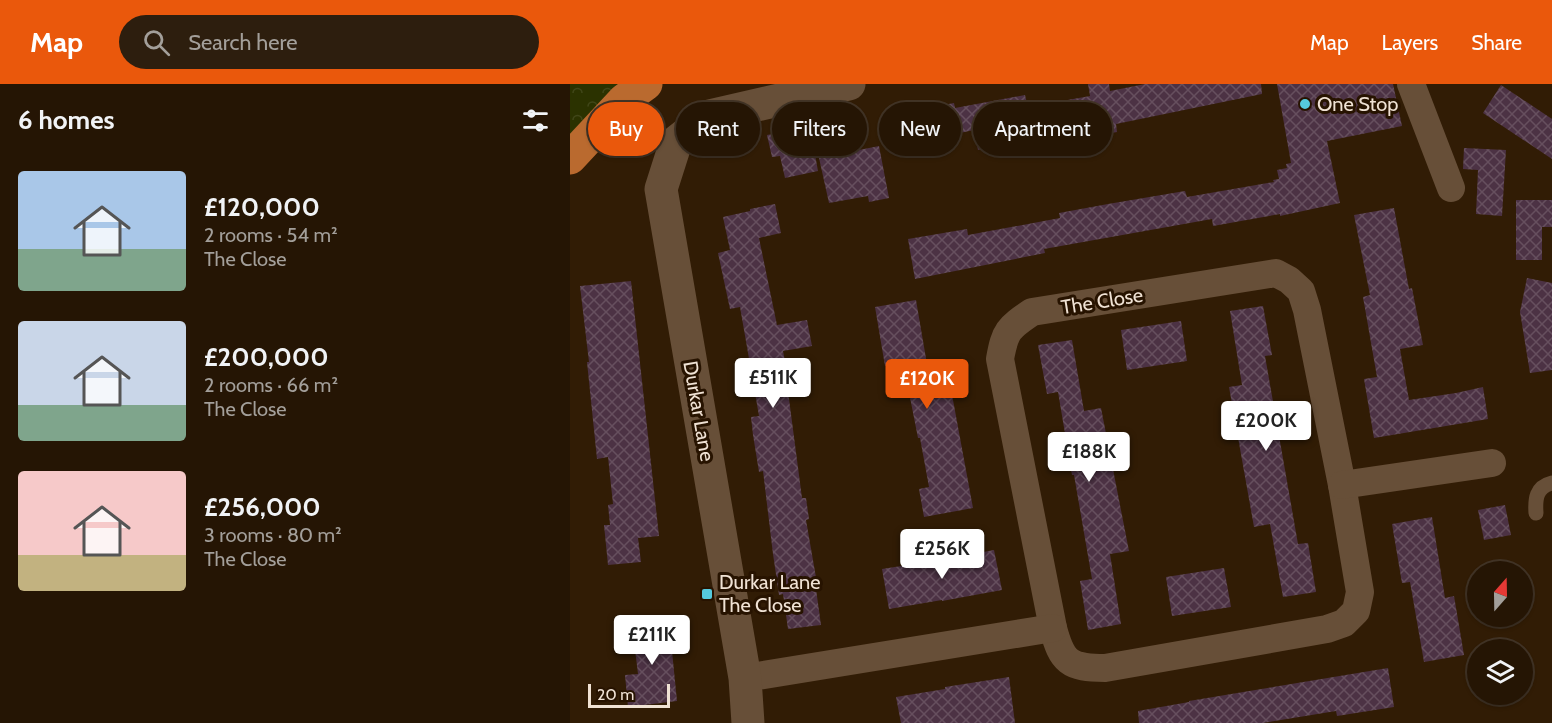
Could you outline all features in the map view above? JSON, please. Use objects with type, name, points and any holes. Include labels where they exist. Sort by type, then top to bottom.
[{"type":"highway","points":[[570,158],[624,100],[646,84]]},
{"type":"street","name":"Durkar Lane","points":[[748,723],[745,678],[661,189],[676,142],[709,116],[849,84]]},
{"type":"street","points":[[1411,84],[1451,188]]},
{"type":"street","name":"The Close","points":[[1276,273],[1289,280],[1300,291],[1307,310],[1342,485],[1360,592],[1356,612],[1344,623],[1327,629],[1105,668],[1085,668],[1066,660],[1053,628],[1000,359],[1003,341],[1012,325],[1032,312],[1276,273]]},
{"type":"street","points":[[1342,485],[1492,463]]},
{"type":"street","points":[[745,678],[1053,628]]},
{"type":"lane","points":[[1536,513],[1535,498],[1540,488],[1552,483]]},
{"type":"green space","points":[[570,84],[622,84],[605,102],[588,102],[588,121],[570,140]]},
{"type":"building","points":[[1088,84],[1109,84],[1110,91],[1145,84],[1261,84],[1262,94],[1116,124],[1117,132],[1112,133],[1112,102],[1056,102],[1090,96]]},
{"type":"building","points":[[1277,84],[1393,84],[1402,126],[1327,141],[1340,203],[1280,216],[1280,214],[1213,226],[1212,219],[1044,249],[1045,253],[915,279],[908,239],[967,229],[968,235],[1060,218],[1059,213],[1108,204],[1185,191],[1187,197],[1274,182],[1273,180],[1279,179],[1277,170],[1287,168],[1286,164],[1291,163]]},
{"type":"building","points":[[1501,85],[1552,119],[1552,159],[1483,113]]},
{"type":"building","points":[[1025,95],[1027,102],[987,102]]},
{"type":"building","points":[[973,105],[973,130],[961,133],[961,107]]},
{"type":"building","points":[[772,134],[772,156],[780,156],[772,157],[767,135]]},
{"type":"building","points":[[879,146],[879,156],[881,156],[889,198],[869,202],[868,196],[829,203],[819,158],[867,156],[867,148]]},
{"type":"building","points":[[1464,148],[1506,150],[1502,216],[1476,214],[1478,170],[1463,169]]},
{"type":"building","points":[[780,156],[815,156],[818,171],[785,178]]},
{"type":"building","points":[[1516,200],[1552,200],[1552,227],[1542,227],[1542,260],[1516,260]]},
{"type":"building","points":[[775,204],[781,233],[759,238],[777,325],[807,320],[812,346],[783,351],[802,498],[806,498],[809,519],[806,520],[818,589],[816,589],[821,625],[788,629],[783,594],[779,595],[763,471],[759,472],[753,435],[751,417],[759,416],[740,307],[730,309],[718,253],[730,250],[723,217]]},
{"type":"building","points":[[1394,208],[1409,289],[1412,288],[1423,345],[1400,349],[1409,400],[1483,387],[1488,419],[1374,438],[1364,379],[1377,377],[1363,297],[1370,295],[1354,215]]},
{"type":"building","points":[[1527,278],[1552,283],[1552,370],[1530,373],[1520,312]]},
{"type":"building","points":[[631,281],[659,536],[638,538],[641,562],[608,565],[604,525],[610,525],[608,505],[613,504],[608,457],[597,459],[580,286]]},
{"type":"building","points":[[916,300],[929,376],[948,373],[973,508],[924,517],[919,489],[929,487],[903,362],[885,366],[875,307]]},
{"type":"building","points":[[1263,306],[1272,355],[1265,356],[1298,544],[1308,543],[1316,592],[1283,597],[1270,524],[1254,527],[1229,387],[1242,385],[1230,311]]},
{"type":"building","points":[[1181,321],[1187,361],[1127,370],[1121,330]]},
{"type":"building","points":[[1072,340],[1084,411],[1101,408],[1129,551],[1110,554],[1121,624],[1088,630],[1080,581],[1092,579],[1074,475],[1072,475],[1058,392],[1047,394],[1038,345]]},
{"type":"building","points":[[1505,505],[1511,535],[1484,540],[1478,510]]},
{"type":"building","points":[[1432,517],[1445,598],[1454,596],[1464,655],[1424,662],[1410,582],[1402,583],[1392,524]]},
{"type":"building","points":[[994,550],[1002,590],[889,609],[882,569]]},
{"type":"building","points":[[1224,568],[1231,607],[1172,616],[1166,577]]},
{"type":"building","points":[[669,621],[677,701],[628,707],[625,675],[638,674],[632,625]]},
{"type":"building","points":[[1388,668],[1394,707],[1337,716],[1336,711],[1263,723],[1139,723],[1138,711]]},
{"type":"building","points":[[1009,677],[1015,723],[901,723],[896,697]]},
{"type":"place","name":"One Stop","points":[[1305,104]]},
{"type":"place","name":"Durkar Lane The Close","points":[[707,594]]}]
